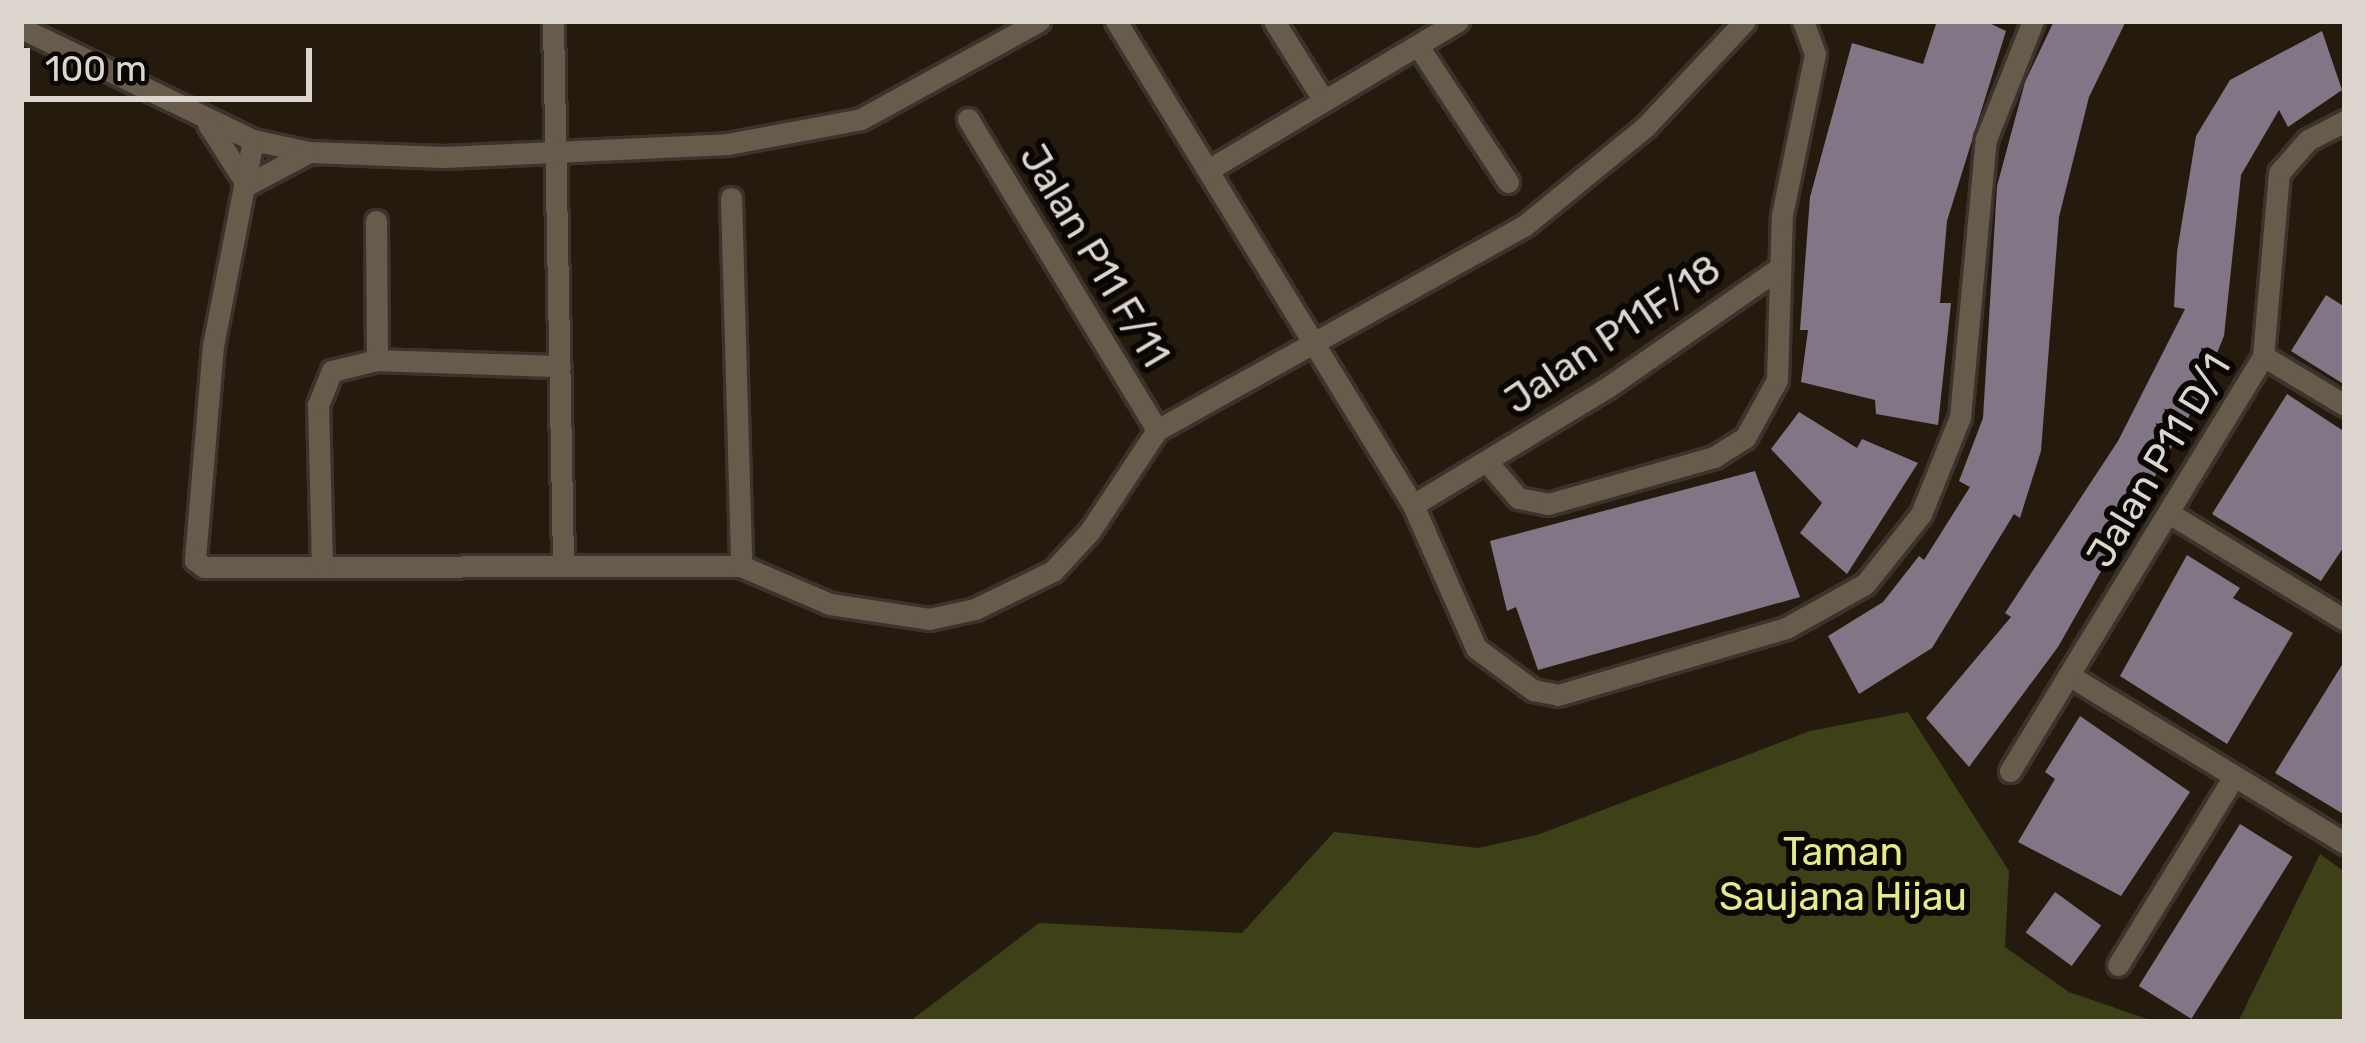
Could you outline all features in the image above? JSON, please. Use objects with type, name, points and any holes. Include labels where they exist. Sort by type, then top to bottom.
[{"type":"street","points":[[553,21],[563,561]]},
{"type":"street","points":[[21,28],[208,124],[253,140],[308,152],[558,151],[728,144],[861,118],[1039,21]]},
{"type":"street","points":[[1116,21],[1413,505],[1476,648],[1533,690],[1558,695],[1786,628],[1865,584],[1921,514],[1953,446],[1986,139],[2033,21]]},
{"type":"street","points":[[1274,21],[1324,101]]},
{"type":"street","points":[[1208,170],[1458,21]]},
{"type":"street","points":[[253,140],[213,345],[195,560],[204,567],[563,561],[741,566],[830,604],[885,616],[929,619],[975,609],[1053,571],[1157,430],[1524,226],[1646,126],[1745,21]]},
{"type":"street","name":"Jalan P11F/18","points":[[1488,463],[1518,498],[1548,504],[1714,457],[1745,438],[1777,380],[1779,268],[1790,161],[1815,54],[1803,21]]},
{"type":"street","points":[[1418,46],[1508,182]]},
{"type":"street","name":"Jalan P11 F/11","points":[[968,119],[1157,430]]},
{"type":"street","name":"Jalan P11 D/1","points":[[2010,771],[2172,515],[2263,356],[2278,173],[2308,140],[2345,121]]},
{"type":"street","points":[[208,124],[247,185]]},
{"type":"street","points":[[247,185],[308,152]]},
{"type":"street","points":[[730,198],[741,566]]},
{"type":"street","points":[[376,221],[377,360]]},
{"type":"street","name":"Jalan P11F/18","points":[[1413,505],[1488,463],[1779,268]]},
{"type":"street","points":[[2263,356],[2345,405]]},
{"type":"street","points":[[322,566],[322,382],[348,363],[377,360],[560,366]]},
{"type":"street","points":[[2172,515],[2345,620]]},
{"type":"street","points":[[2070,676],[2345,843]]},
{"type":"street","points":[[2118,965],[2233,778]]},
{"type":"green space","name":"Taman Saujana Hijau","points":[[1908,712],[2009,871],[2005,947],[2069,992],[2156,1022],[909,1022],[1039,923],[1242,933],[1334,832],[1478,848],[1537,835],[1810,731]]},
{"type":"green space","points":[[2320,854],[2345,872],[2345,1022],[2238,1022]]},
{"type":"building","points":[[1937,21],[1985,21],[2006,31],[1947,221],[1940,303],[1951,303],[1938,425],[1876,414],[1875,400],[1801,382],[1808,330],[1800,330],[1810,197],[1852,43],[1923,64]]},
{"type":"building","points":[[2054,21],[2126,21],[2089,97],[2059,217],[2041,451],[2020,518],[2014,514],[1932,648],[1859,694],[1828,636],[1883,602],[1919,556],[1924,560],[1970,487],[1959,481],[1983,418],[1997,186],[2025,82]]},
{"type":"building","points":[[2322,31],[2342,90],[2288,127],[2279,110],[2241,175],[2224,336],[2196,404],[2058,647],[1969,767],[1926,718],[2011,617],[2005,613],[2118,441],[2185,309],[2174,307],[2177,252],[2196,136],[2230,80]]},
{"type":"building","points":[[2326,295],[2345,307],[2345,385],[2291,351]]},
{"type":"building","points":[[2287,394],[2345,432],[2345,545],[2321,581],[2212,514]]},
{"type":"building","points":[[1799,412],[1857,448],[1862,439],[1918,463],[1847,574],[1800,533],[1822,503],[1771,449]]},
{"type":"building","points":[[1755,471],[1800,597],[1538,670],[1516,607],[1507,611],[1490,541]]},
{"type":"building","points":[[2187,555],[2240,588],[2233,598],[2293,633],[2227,744],[2120,676]]},
{"type":"building","points":[[2345,660],[2345,815],[2275,773]]},
{"type":"building","points":[[2080,716],[2190,792],[2121,896],[2018,842],[2055,779],[2045,772]]},
{"type":"building","points":[[2240,824],[2293,857],[2191,1019],[2139,986]]},
{"type":"building","points":[[2055,892],[2101,926],[2072,966],[2026,932]]}]
